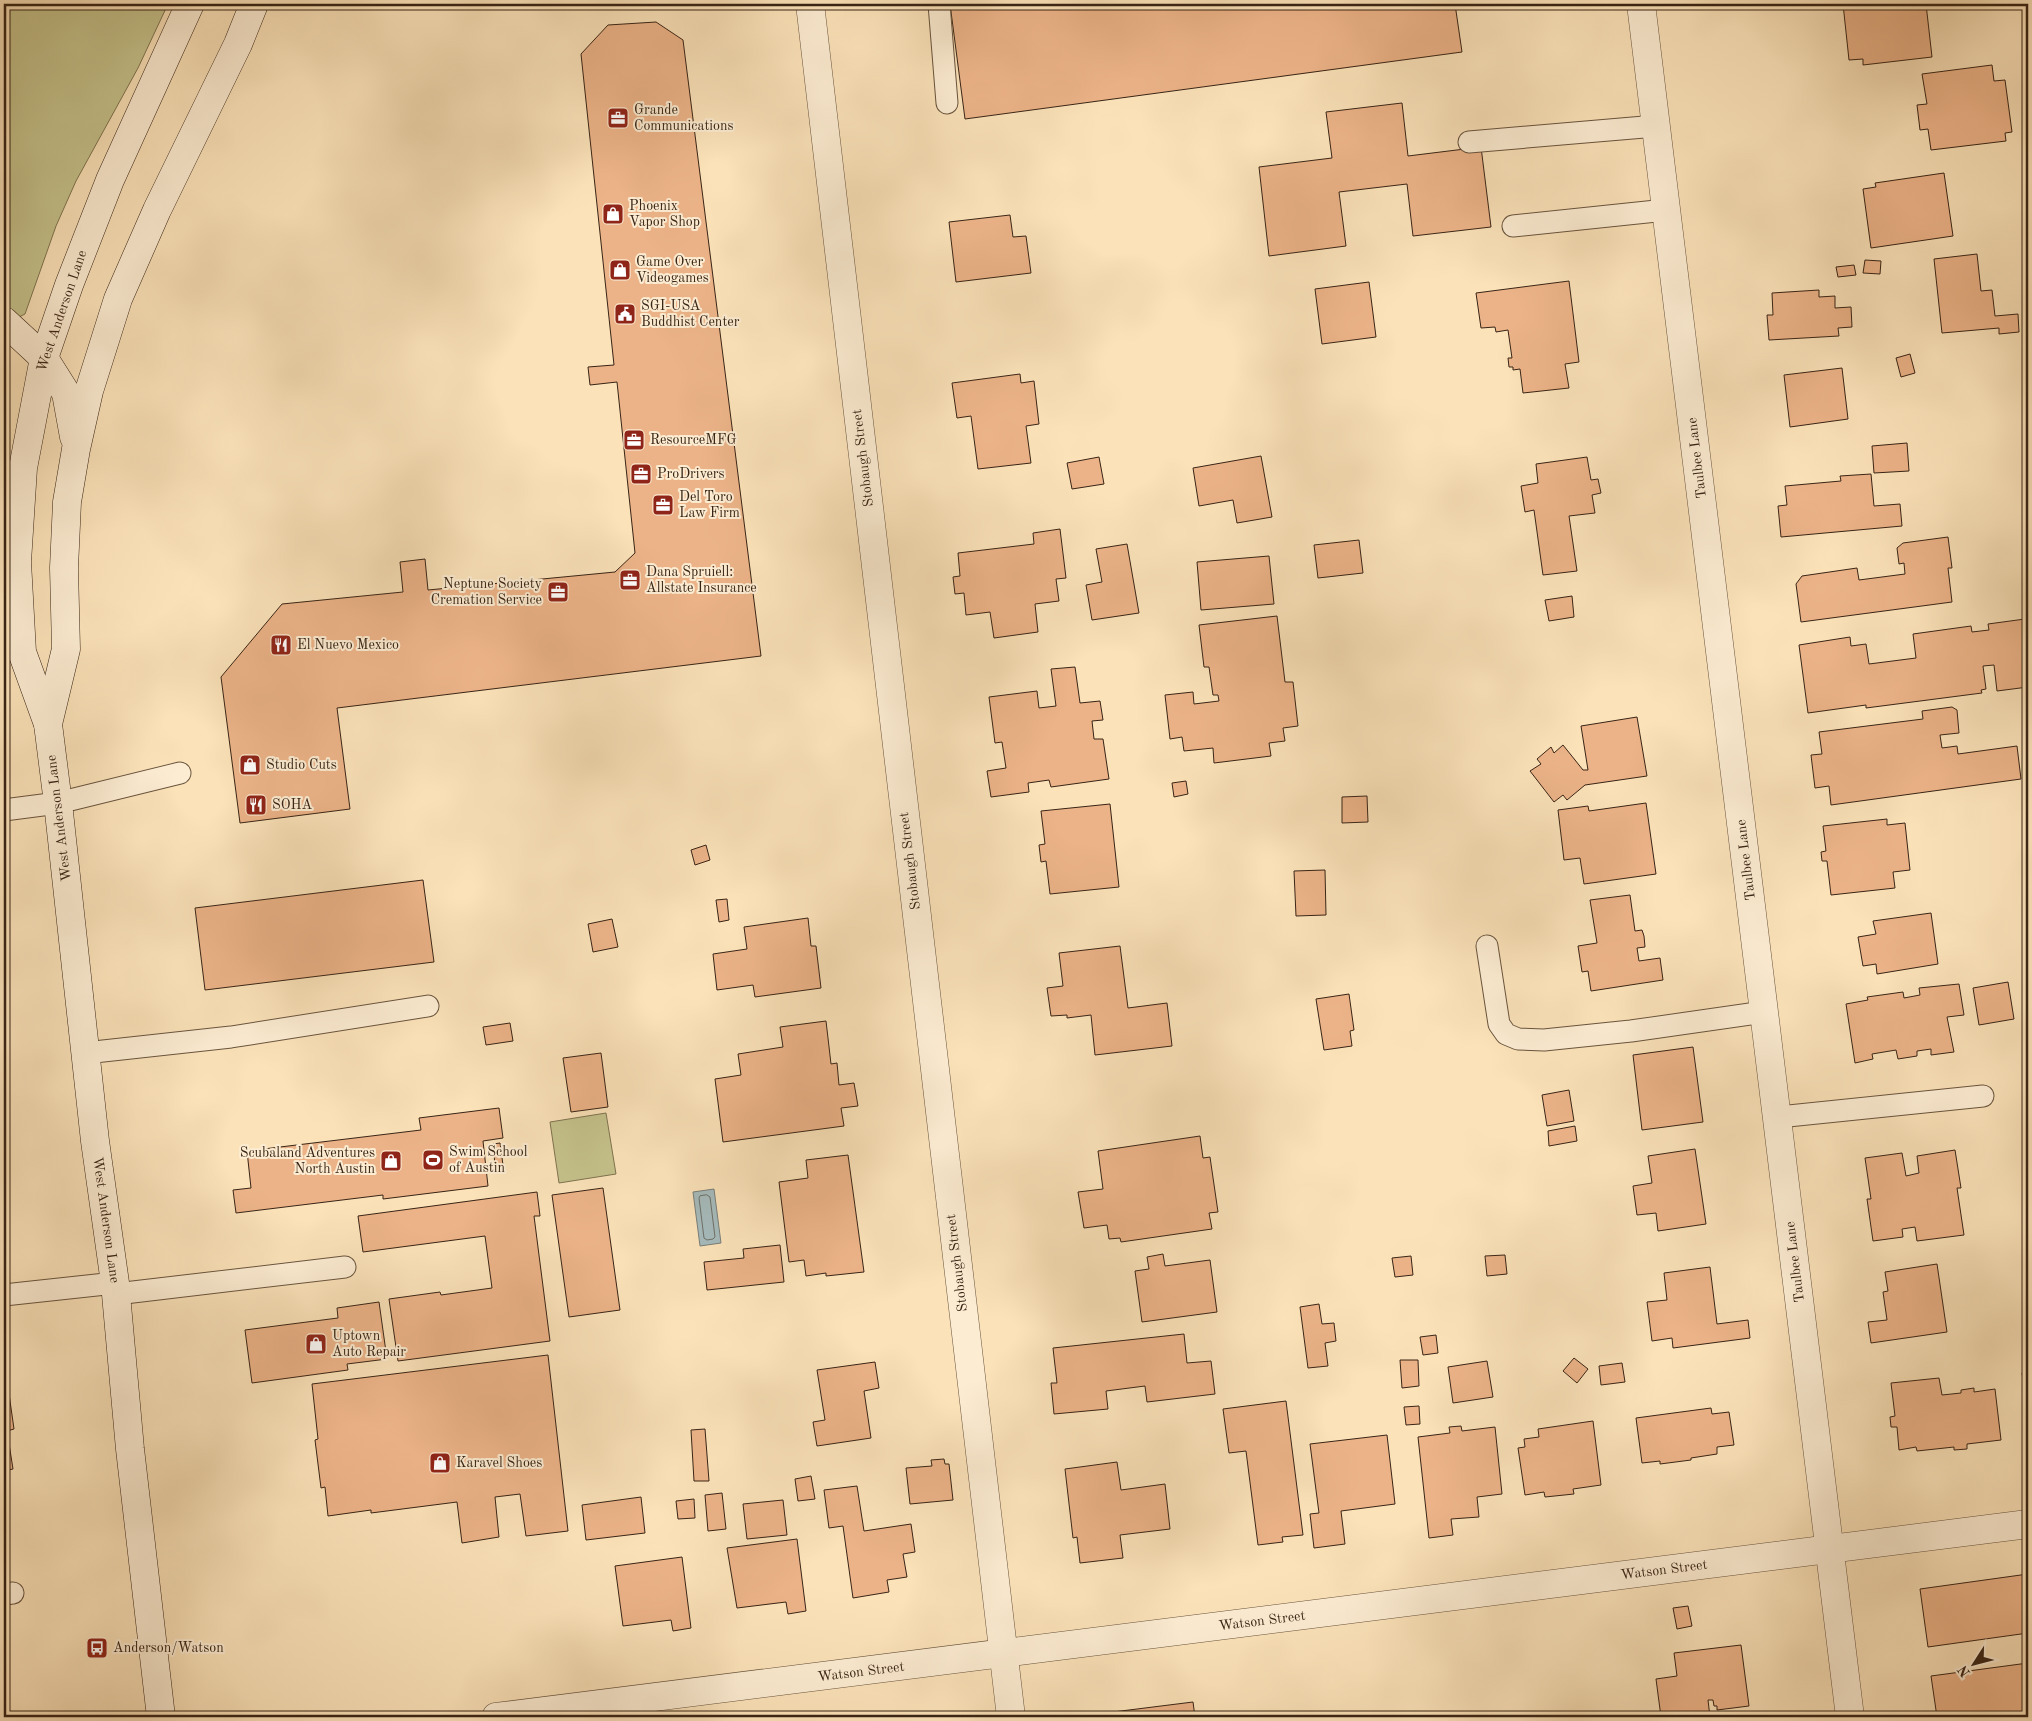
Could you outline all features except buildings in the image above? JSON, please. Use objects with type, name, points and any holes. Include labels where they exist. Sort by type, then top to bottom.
[{"type":"street","name":"West Anderson Lane","points":[[161,1717],[130,1449],[115,1288],[85,1053],[58,803],[48,724],[22,652],[17,562],[23,468],[44,358],[69,285],[110,180],[190,4]]},
{"type":"street","name":"West Anderson Lane","points":[[48,724],[66,649],[64,568],[67,502],[76,448],[89,392],[118,299],[157,210],[238,44],[254,4]]},
{"type":"street","name":"Stobaugh Street","points":[[810,4],[1011,1717]]},
{"type":"street","name":"Taulbee Lane","points":[[1641,4],[1850,1717]]},
{"type":"street","points":[[4,321],[44,358],[66,393],[76,448]]},
{"type":"street","points":[[4,582],[22,652]]},
{"type":"street","name":"Watson Street","points":[[496,1717],[2028,1524]]},
{"type":"lane","points":[[939,4],[947,103]]},
{"type":"lane","points":[[1469,142],[1656,126]]},
{"type":"lane","points":[[1512,226],[1666,210]]},
{"type":"lane","points":[[4,810],[58,803],[180,773]]},
{"type":"lane","points":[[1487,946],[1499,1024],[1506,1034],[1518,1039],[1544,1040],[1631,1031],[1764,1012]]},
{"type":"lane","points":[[85,1053],[231,1037],[428,1006]]},
{"type":"lane","points":[[1778,1117],[1983,1096]]},
{"type":"lane","points":[[4,1295],[115,1288],[345,1267]]},
{"type":"shaded area","points":[[8,4],[168,4],[138,68],[76,181],[56,226],[25,314],[19,317],[4,306],[4,14]]},
{"type":"shaded area","points":[[606,1113],[616,1174],[559,1183],[550,1122]]},
{"type":"water","points":[[714,1189],[721,1243],[700,1246],[693,1192]]},
{"type":"place","name":"Grande Communications","points":[[618,118]]},
{"type":"place","name":"Phoenix Vapor Shop","points":[[613,214]]},
{"type":"place","name":"Game Over Videogames","points":[[620,270]]},
{"type":"place","name":"SGI-USA Buddhist Center","points":[[625,314]]},
{"type":"place","name":"ResourceMFG","points":[[634,440]]},
{"type":"place","name":"ProDrivers","points":[[641,474]]},
{"type":"place","name":"Del Toro Law Firm","points":[[663,505]]},
{"type":"place","name":"Dana Spruiell: Allstate Insurance","points":[[630,580]]},
{"type":"place","name":"Neptune Society Cremation Service","points":[[558,592]]},
{"type":"place","name":"El Nuevo Mexico","points":[[281,645]]},
{"type":"place","name":"Studio Cuts","points":[[250,765]]},
{"type":"place","name":"SOHA","points":[[256,805]]},
{"type":"place","name":"Swim School of Austin","points":[[433,1160]]},
{"type":"place","name":"Scubaland Adventures North Austin","points":[[391,1161]]},
{"type":"place","name":"Uptown Auto Repair","points":[[316,1344]]},
{"type":"place","name":"Karavel Shoes","points":[[440,1463]]},
{"type":"place","name":"Anderson/Watson","points":[[97,1648]]}]
